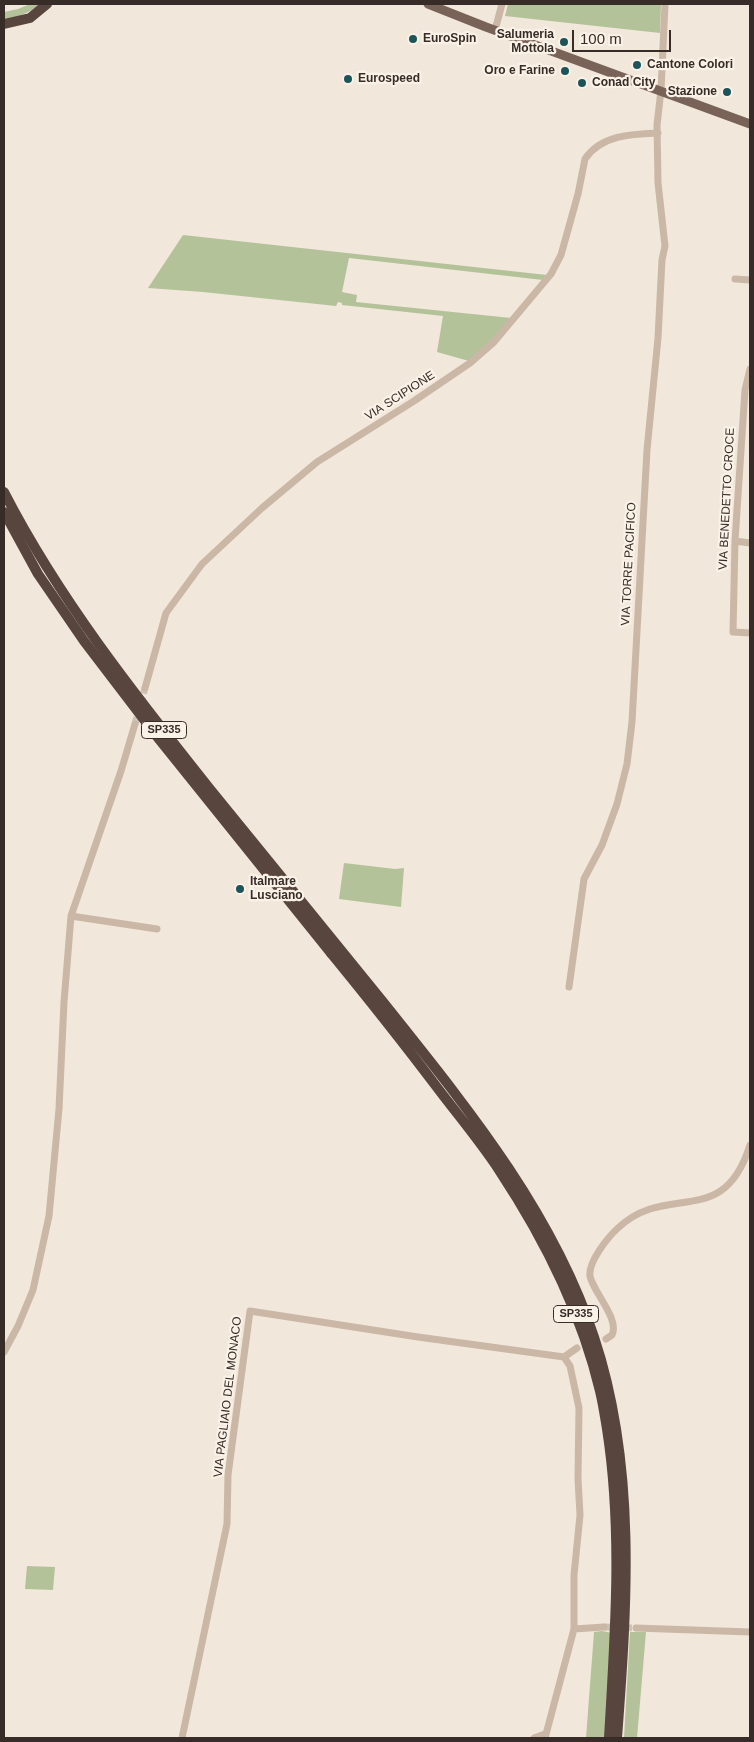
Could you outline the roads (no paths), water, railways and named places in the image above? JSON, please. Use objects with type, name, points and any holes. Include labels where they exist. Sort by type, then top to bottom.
[{"type":"highway","points":[[4,24],[30,18],[47,4]]},
{"type":"highway","name":"SP335","points":[[4,492],[46,566],[87,629],[168,737],[343,958],[394,1031],[498,1168],[546,1247],[587,1342],[601,1393],[610,1450],[616,1521],[617,1591],[609,1738]]},
{"type":"highway","name":"SP335","points":[[4,512],[38,574],[84,641],[172,756],[343,958],[458,1098],[510,1169],[569,1274],[594,1337],[612,1408],[621,1465],[626,1576],[617,1738]]},
{"type":"main road","points":[[428,4],[445,7],[495,30],[750,124]]},
{"type":"street","points":[[495,30],[502,4]]},
{"type":"street","points":[[661,90],[665,4]]},
{"type":"street","name":"VIA TORRE PACIFICO","points":[[569,987],[584,879],[602,845],[617,804],[627,764],[632,722],[647,460],[658,338],[662,260],[665,246],[658,183],[657,125],[661,90]]},
{"type":"street","name":"VIA SCIPIONE","points":[[145,688],[166,613],[202,564],[262,508],[317,462],[414,401],[470,363],[494,342],[551,274],[561,255],[578,194],[585,159],[588,155],[604,143],[625,135],[658,133]]},
{"type":"street","points":[[735,279],[750,280]]},
{"type":"street","name":"VIA BENEDETTO CROCE","points":[[750,369],[735,541],[732,632],[750,634]]},
{"type":"street","points":[[735,541],[750,542]]},
{"type":"street","points":[[4,1352],[18,1326],[33,1290],[49,1216],[60,1109],[64,1002],[71,916],[121,771],[135,724]]},
{"type":"street","points":[[71,916],[157,929]]},
{"type":"street","points":[[606,1339],[612,1335],[614,1325],[590,1276],[592,1264],[604,1245],[618,1228],[648,1208],[702,1200],[712,1197],[725,1189],[745,1161],[750,1145]]},
{"type":"street","name":"VIA PAGLIAIO DEL MONACO","points":[[182,1738],[228,1524],[228,1475],[250,1311],[418,1337],[564,1356]]},
{"type":"street","points":[[534,1738],[545,1736],[574,1630],[574,1575],[580,1515],[578,1470],[579,1408],[570,1366],[564,1356],[577,1348]]},
{"type":"street","points":[[574,1630],[604,1628]]},
{"type":"street","points":[[636,1628],[750,1632]]},
{"type":"tunnel","points":[[135,724],[145,688]]},
{"type":"tunnel","points":[[604,1627],[636,1628]]},
{"type":"place","name":"EuroSpin","points":[[413,39]]},
{"type":"place","name":"Salumeria Mottola","points":[[564,42]]},
{"type":"place","name":"Cantone Colori","points":[[637,65]]},
{"type":"place","name":"Oro e Farine","points":[[565,71]]},
{"type":"place","name":"Eurospeed","points":[[348,79]]},
{"type":"place","name":"Conad City","points":[[582,83]]},
{"type":"place","name":"Stazione","points":[[727,92]]},
{"type":"place","name":"Italmare Lusciano","points":[[240,889]]}]
